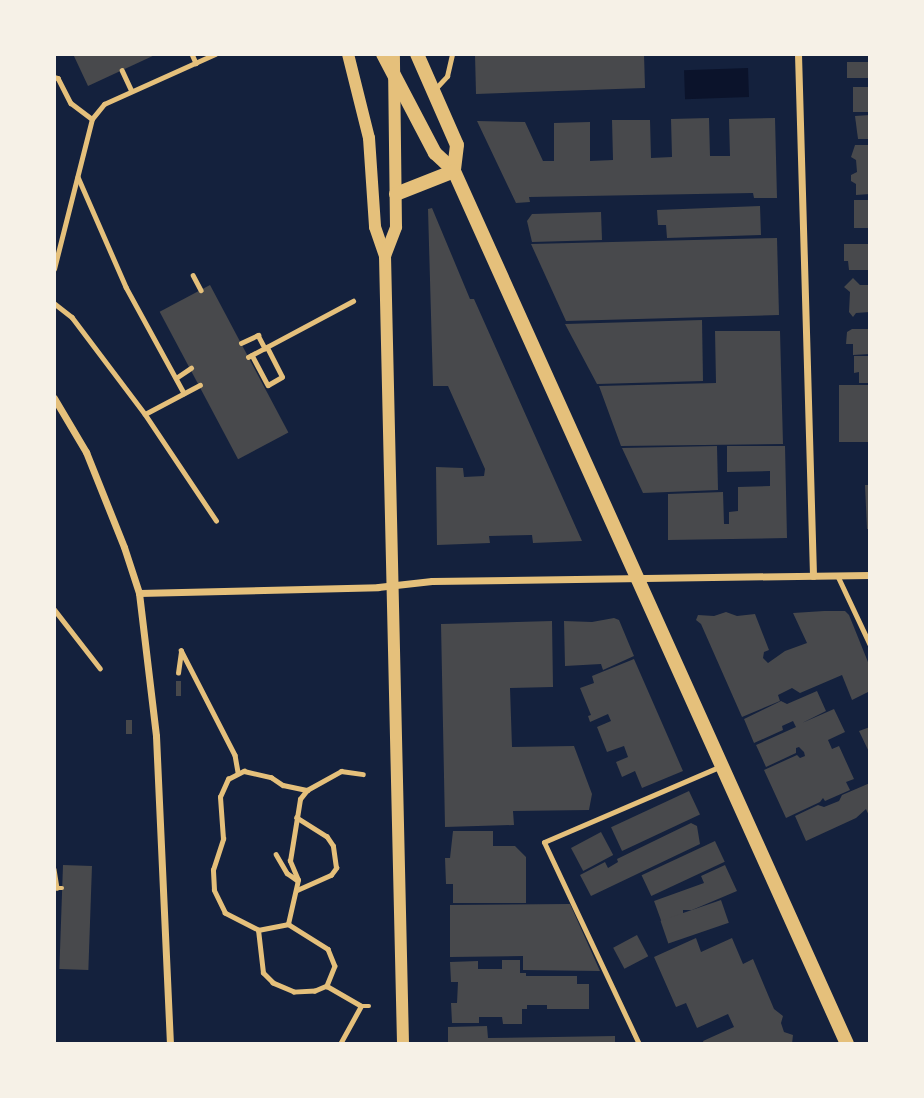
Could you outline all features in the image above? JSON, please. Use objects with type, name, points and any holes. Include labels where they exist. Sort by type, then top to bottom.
[{"type":"main road","points":[[383,54],[435,153],[454,171],[846,1044]]},
{"type":"main road","points":[[416,54],[457,145],[454,171]]},
{"type":"main road","points":[[396,194],[454,171]]},
{"type":"street","points":[[348,54],[369,138],[375,227],[385,256],[403,1044]]},
{"type":"street","points":[[385,256],[396,227],[394,54]]},
{"type":"street","points":[[798,54],[813,576]]},
{"type":"street","points":[[54,398],[86,452],[124,547],[138,593],[156,736],[170,1044]]},
{"type":"street","points":[[138,593],[392,585],[432,581],[870,575]]},
{"type":"lane","points":[[433,91],[447,76],[452,54]]},
{"type":"lane","points":[[837,575],[870,645]]},
{"type":"lane","points":[[639,1044],[544,842],[723,765]]},
{"type":"path","points":[[191,54],[195,63]]},
{"type":"path","points":[[54,269],[92,119],[104,104],[215,54]]},
{"type":"path","points":[[122,70],[132,91]]},
{"type":"path","points":[[54,77],[58,78],[71,103],[92,119]]},
{"type":"path","points":[[78,176],[126,287],[184,393]]},
{"type":"path","points":[[193,275],[201,290]]},
{"type":"path","points":[[241,343],[258,335],[266,348],[282,377],[268,385],[250,356],[266,348],[353,301]]},
{"type":"path","points":[[54,303],[72,317],[145,414],[216,520]]},
{"type":"path","points":[[176,378],[191,368]]},
{"type":"path","points":[[145,414],[200,385]]},
{"type":"path","points":[[54,609],[100,668]]},
{"type":"path","points":[[178,673],[181,650],[235,755],[238,772]]},
{"type":"path","points":[[288,924],[298,880],[290,861],[300,799],[307,790],[341,771],[363,774]]},
{"type":"path","points":[[258,930],[259,962],[263,973],[273,983],[294,992],[315,991],[327,986],[335,966],[328,949],[288,924],[258,930],[225,913],[214,890],[213,870],[223,839],[220,797],[228,779],[238,772],[264,774],[283,785],[307,790]]},
{"type":"path","points":[[297,818],[327,838],[336,855],[336,867],[331,876],[297,890]]},
{"type":"path","points":[[276,854],[286,873],[298,880]]},
{"type":"path","points":[[54,869],[57,888],[62,888]]},
{"type":"path","points":[[327,986],[361,1006],[369,1006]]},
{"type":"path","points":[[340,1044],[361,1006]]},
{"type":"water","points":[[748,68],[749,97],[685,99],[684,70]]},
{"type":"building","points":[[73,54],[157,54],[88,86]]},
{"type":"building","points":[[475,54],[644,54],[645,88],[476,94]]},
{"type":"building","points":[[847,62],[870,62],[870,78],[847,78]]},
{"type":"building","points":[[853,87],[870,87],[870,112],[853,112]]},
{"type":"building","points":[[870,115],[870,139],[858,139],[855,116]]},
{"type":"building","points":[[709,118],[710,156],[730,156],[729,119],[775,118],[777,198],[754,198],[753,193],[529,197],[530,202],[516,203],[477,121],[525,122],[543,161],[554,161],[554,123],[590,122],[590,161],[613,160],[612,120],[650,120],[651,158],[672,157],[671,119]]},
{"type":"building","points":[[855,145],[870,145],[870,194],[856,195],[856,184],[851,181],[851,175],[857,172],[856,160],[851,157]]},
{"type":"building","points":[[854,200],[870,200],[870,228],[854,228]]},
{"type":"building","points":[[760,206],[761,235],[667,238],[666,225],[658,225],[657,210]]},
{"type":"building","points":[[432,208],[470,299],[474,299],[582,541],[533,543],[532,535],[489,536],[490,543],[437,545],[436,467],[463,468],[464,477],[484,476],[485,469],[448,386],[433,386],[428,209]]},
{"type":"building","points":[[601,212],[602,240],[532,242],[527,221],[532,214]]},
{"type":"building","points":[[777,238],[779,315],[566,321],[531,244]]},
{"type":"building","points":[[844,244],[870,244],[870,270],[849,270],[848,261],[844,261]]},
{"type":"building","points":[[853,278],[860,285],[870,285],[870,312],[856,313],[853,317],[849,312],[850,292],[844,287]]},
{"type":"building","points":[[210,285],[288,432],[238,459],[160,312]]},
{"type":"building","points":[[702,320],[703,381],[597,384],[565,324]]},
{"type":"building","points":[[852,329],[870,329],[870,354],[853,355],[853,344],[846,344],[847,332]]},
{"type":"building","points":[[715,331],[780,331],[783,444],[621,446],[599,386],[716,383]]},
{"type":"building","points":[[854,356],[870,356],[870,383],[859,383],[859,372],[854,373]]},
{"type":"building","points":[[839,385],[870,385],[870,442],[839,442]]},
{"type":"building","points":[[717,446],[718,490],[643,493],[622,448]]},
{"type":"building","points":[[727,446],[785,446],[787,538],[668,540],[668,494],[723,492],[724,524],[729,524],[729,512],[738,511],[738,487],[770,486],[770,471],[727,472]]},
{"type":"building","points":[[865,485],[870,485],[870,529],[867,529]]},
{"type":"building","points":[[845,611],[849,615],[870,667],[870,691],[852,700],[842,675],[800,693],[792,688],[778,695],[780,701],[742,717],[701,624],[696,620],[698,615],[714,616],[726,612],[737,616],[755,614],[769,650],[764,652],[763,658],[768,663],[785,651],[807,643],[793,613]]},
{"type":"building","points":[[614,618],[619,620],[634,656],[603,670],[601,664],[565,666],[564,621],[592,622]]},
{"type":"building","points":[[552,621],[553,687],[510,688],[512,747],[574,746],[592,794],[589,810],[513,811],[514,825],[445,827],[441,624]]},
{"type":"building","points":[[634,659],[683,771],[642,788],[635,771],[622,777],[616,762],[628,757],[624,746],[607,752],[597,727],[611,721],[608,714],[590,722],[588,716],[591,715],[580,688],[594,683],[592,676]]},
{"type":"building","points":[[176,681],[181,681],[181,696],[176,696]]},
{"type":"building","points":[[817,691],[826,711],[802,723],[834,709],[845,732],[828,740],[832,749],[839,746],[854,779],[846,782],[850,790],[825,801],[823,798],[786,818],[764,770],[797,755],[800,758],[805,756],[804,752],[799,747],[796,748],[796,753],[766,767],[756,745],[796,727],[793,721],[782,726],[783,730],[754,743],[744,719],[781,701],[787,704]]},
{"type":"building","points":[[126,720],[132,720],[132,734],[126,734]]},
{"type":"building","points":[[870,727],[870,754],[859,731]]},
{"type":"building","points":[[870,783],[870,818],[866,809],[856,818],[806,841],[795,816],[818,805],[824,807],[839,801],[842,795]]},
{"type":"building","points":[[689,791],[700,815],[622,851],[611,827]]},
{"type":"building","points":[[691,823],[697,826],[700,844],[591,896],[580,875],[605,862],[608,868],[618,862],[617,859]]},
{"type":"building","points":[[453,831],[493,831],[493,846],[515,846],[526,857],[526,903],[453,903],[453,884],[446,884],[445,858],[450,858]]},
{"type":"building","points":[[601,832],[613,855],[583,871],[571,848]]},
{"type":"building","points":[[715,841],[725,862],[651,896],[642,875]]},
{"type":"building","points":[[63,865],[92,866],[88,970],[59,969]]},
{"type":"building","points":[[725,865],[737,891],[692,910],[683,910],[683,914],[662,923],[654,901],[704,883],[701,876]]},
{"type":"building","points":[[721,900],[729,923],[668,944],[660,921]]},
{"type":"building","points":[[570,904],[600,971],[523,970],[523,956],[450,957],[450,905]]},
{"type":"building","points":[[637,935],[648,956],[624,969],[613,948]]},
{"type":"building","points":[[696,938],[701,952],[732,938],[743,964],[753,959],[774,1009],[783,1016],[781,1023],[784,1032],[793,1035],[792,1044],[704,1044],[703,1041],[734,1027],[728,1014],[697,1028],[686,1003],[676,1007],[654,957]]},
{"type":"building","points":[[502,960],[520,960],[520,973],[526,973],[526,976],[577,976],[577,984],[589,984],[589,1009],[547,1009],[547,1005],[527,1005],[527,1009],[522,1009],[522,1024],[503,1024],[502,1017],[479,1017],[479,1023],[452,1023],[451,1003],[457,1003],[458,982],[451,982],[450,962],[478,961],[478,969],[502,969]]},
{"type":"building","points":[[487,1026],[488,1038],[615,1036],[615,1044],[448,1044],[448,1027]]}]
